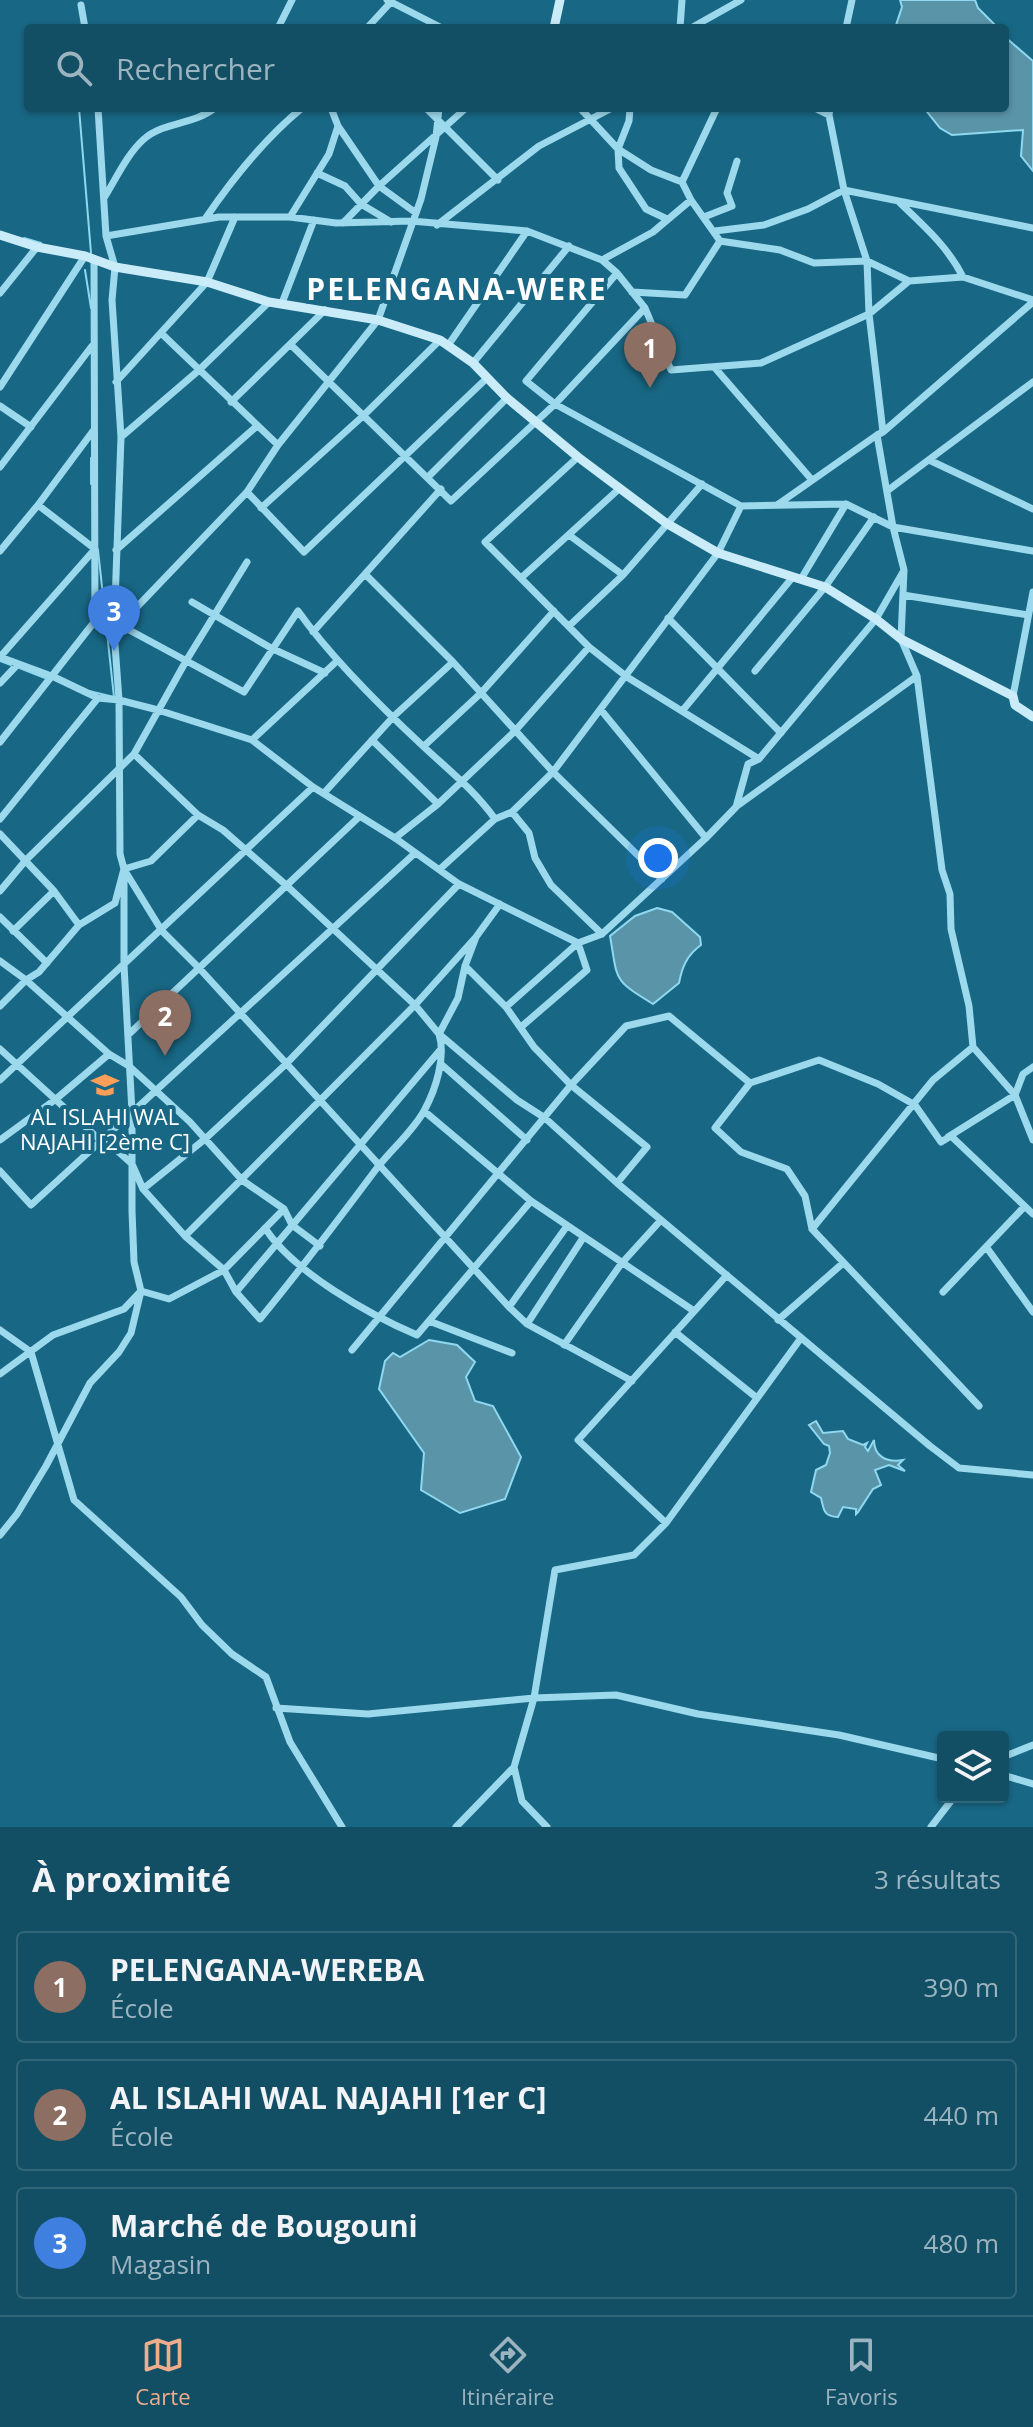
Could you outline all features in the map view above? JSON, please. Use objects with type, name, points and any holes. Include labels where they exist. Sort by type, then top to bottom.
[{"type":"street","points":[[280,24],[292,0]]},
{"type":"street","points":[[555,24],[560,0]]},
{"type":"street","points":[[680,24],[682,0]]},
{"type":"street","points":[[697,24],[726,4],[741,0]]},
{"type":"street","points":[[847,24],[852,0]]},
{"type":"street","points":[[370,24],[389,1],[434,24]]},
{"type":"street","points":[[81,5],[84,24]]},
{"type":"street","points":[[0,1535],[24,1502],[90,1383],[119,1352],[131,1333],[141,1291],[134,1262],[132,1112],[124,965],[124,869],[120,854],[116,550],[121,437],[112,300],[115,267],[106,236],[98,112]]},
{"type":"street","points":[[104,199],[145,138],[171,125],[202,118],[210,112]]},
{"type":"street","points":[[205,219],[243,166],[297,112]]},
{"type":"street","points":[[333,112],[338,126],[379,186],[416,213]]},
{"type":"street","points":[[430,112],[498,180]]},
{"type":"street","points":[[117,628],[247,492],[278,445],[378,320],[416,213],[436,137],[438,112]]},
{"type":"street","points":[[343,223],[379,186],[462,112]]},
{"type":"street","points":[[584,112],[618,149],[651,170],[682,182],[720,241]]},
{"type":"street","points":[[437,225],[539,146],[604,112]]},
{"type":"street","points":[[630,112],[618,149],[619,168],[646,209],[667,219]]},
{"type":"street","points":[[682,182],[715,112]]},
{"type":"street","points":[[830,112],[844,190],[867,261],[880,433],[893,527],[904,570],[901,639],[917,676],[942,870],[950,894],[951,929],[969,1006],[973,1047],[1015,1095],[1032,1137]]},
{"type":"street","points":[[290,217],[329,154],[338,126]]},
{"type":"street","points":[[704,217],[732,206],[727,193],[737,161]]},
{"type":"street","points":[[317,173],[345,186],[361,204],[391,222]]},
{"type":"street","points":[[715,231],[764,225],[808,209],[844,190],[1033,228]]},
{"type":"street","points":[[602,260],[653,232],[691,200]]},
{"type":"street","points":[[898,201],[955,260],[963,277]]},
{"type":"street","points":[[106,236],[235,217],[290,217],[343,223],[411,221],[527,231],[602,260],[617,273],[645,308],[671,370],[761,363],[869,314],[909,281]]},
{"type":"street","points":[[116,382],[207,282],[235,217]]},
{"type":"street","points":[[282,303],[314,220]]},
{"type":"street","points":[[261,508],[444,342],[527,231]]},
{"type":"street","points":[[0,235],[115,267],[207,282],[269,302],[378,320],[444,342],[473,363],[507,398],[578,457],[666,523],[718,553],[825,587],[901,639],[1013,696]]},
{"type":"street","points":[[720,241],[780,250],[814,263],[867,261],[909,281],[963,277],[1033,301]]},
{"type":"street","points":[[632,292],[685,295],[720,241]]},
{"type":"street","points":[[473,363],[569,246]]},
{"type":"street","points":[[0,293],[37,247]]},
{"type":"street","points":[[0,742],[95,621],[94,344],[90,258]]},
{"type":"street","points":[[0,387],[90,258]]},
{"type":"street","points":[[617,273],[526,381],[555,404],[741,506],[846,504],[893,527],[1033,551]]},
{"type":"street","points":[[776,506],[880,433],[1033,301]]},
{"type":"street","points":[[121,437],[198,371],[269,302]]},
{"type":"street","points":[[291,345],[451,501],[555,404],[645,308]]},
{"type":"street","points":[[231,402],[325,310]]},
{"type":"street","points":[[162,334],[278,445]]},
{"type":"street","points":[[0,467],[94,344]]},
{"type":"street","points":[[715,368],[812,480]]},
{"type":"street","points":[[247,492],[304,552],[487,378]]},
{"type":"street","points":[[887,491],[1033,382]]},
{"type":"street","points":[[428,477],[507,398]]},
{"type":"street","points":[[0,406],[31,427]]},
{"type":"street","points":[[116,550],[257,426]]},
{"type":"street","points":[[0,551],[94,430]]},
{"type":"street","points":[[578,457],[485,542],[589,647],[627,677],[759,759]]},
{"type":"street","points":[[929,460],[1033,509]]},
{"type":"street","points":[[569,626],[623,575],[702,484]]},
{"type":"street","points":[[521,578],[620,488]]},
{"type":"street","points":[[313,632],[441,489]]},
{"type":"street","points":[[683,710],[796,578],[846,504]]},
{"type":"street","points":[[38,505],[95,549]]},
{"type":"street","points":[[440,869],[495,819],[512,812],[553,772],[718,553],[741,506]]},
{"type":"street","points":[[755,671],[825,587],[874,517]]},
{"type":"street","points":[[569,535],[623,575]]},
{"type":"street","points":[[95,549],[0,657],[98,698],[158,710],[252,740],[313,787],[395,838],[459,884],[578,943],[587,970],[521,1027]]},
{"type":"street","points":[[0,891],[26,860],[134,754],[247,562]]},
{"type":"street","points":[[736,807],[748,764],[759,759],[774,744],[876,619],[904,570]]},
{"type":"street","points":[[365,574],[453,662],[553,772],[662,879]]},
{"type":"street","points":[[1033,592],[1013,696],[1015,705],[1033,717]]},
{"type":"street","points":[[903,595],[1028,615]]},
{"type":"street","points":[[192,602],[271,648],[325,673]]},
{"type":"street","points":[[117,628],[244,692],[298,611],[337,661],[464,781],[495,819]]},
{"type":"street","points":[[424,746],[481,693],[554,611]]},
{"type":"street","points":[[668,618],[781,733]]},
{"type":"street","points":[[395,838],[464,781],[515,731],[589,647]]},
{"type":"street","points":[[252,740],[337,661]]},
{"type":"street","points":[[324,793],[394,716],[453,662]]},
{"type":"street","points":[[0,683],[17,665]]},
{"type":"street","points":[[506,1007],[578,943],[602,934],[736,807],[917,676]]},
{"type":"street","points":[[0,819],[98,698]]},
{"type":"street","points":[[601,710],[706,838]]},
{"type":"street","points":[[372,740],[438,804]]},
{"type":"street","points":[[134,754],[198,815],[247,849],[415,1005],[439,1034],[517,1100],[545,1118],[778,1320],[959,1468],[1033,1475]]},
{"type":"street","points":[[0,1080],[313,787]]},
{"type":"street","points":[[512,812],[529,833],[535,858],[551,885],[602,934]]},
{"type":"street","points":[[124,869],[151,861],[198,815]]},
{"type":"street","points":[[128,1036],[359,817]]},
{"type":"street","points":[[0,834],[54,891],[79,925]]},
{"type":"street","points":[[0,1171],[31,1205],[414,854]]},
{"type":"street","points":[[0,1006],[47,963],[79,925],[115,903],[124,869]]},
{"type":"street","points":[[124,869],[162,931],[509,1307],[527,1324],[632,1381]]},
{"type":"street","points":[[143,1189],[205,1139],[285,1065],[459,884]]},
{"type":"street","points":[[13,931],[54,891]]},
{"type":"street","points":[[185,1236],[415,1005],[476,937],[500,904]]},
{"type":"street","points":[[0,917],[47,963]]},
{"type":"street","points":[[0,1049],[101,1141],[132,1164],[143,1189],[185,1236],[224,1270],[236,1292],[260,1319],[424,1111],[441,1064],[443,1047],[439,1034],[458,998],[476,937]]},
{"type":"street","points":[[0,961],[26,980],[109,1054],[129,1066],[205,1139],[242,1180],[284,1209],[292,1225],[320,1246]]},
{"type":"street","points":[[465,966],[506,1007],[534,1047],[571,1085],[647,1147],[617,1183]]},
{"type":"street","points":[[352,1350],[571,1085],[626,1026],[669,1016],[750,1083]]},
{"type":"street","points":[[236,1292],[443,1047]]},
{"type":"street","points":[[812,1229],[933,1080],[973,1047]]},
{"type":"street","points":[[0,1140],[56,1099],[109,1054]]},
{"type":"street","points":[[941,1142],[915,1105],[878,1084],[819,1060],[750,1083],[715,1128],[741,1152],[787,1169],[805,1196],[812,1229],[979,1406]]},
{"type":"street","points":[[441,1064],[527,1140]]},
{"type":"street","points":[[941,1142],[1015,1095],[1023,1074],[1033,1067]]},
{"type":"street","points":[[424,1111],[531,1201],[694,1311]]},
{"type":"street","points":[[941,1142],[951,1136],[1033,1214]]},
{"type":"street","points":[[265,1228],[275,1244],[302,1267],[379,1319],[417,1335],[531,1201]]},
{"type":"street","points":[[943,1292],[1024,1207]]},
{"type":"street","points":[[141,1291],[169,1299],[224,1270],[284,1209]]},
{"type":"street","points":[[564,1345],[621,1264],[661,1220]]},
{"type":"street","points":[[509,1307],[567,1226]]},
{"type":"street","points":[[527,1324],[583,1238]]},
{"type":"street","points":[[987,1248],[1033,1312]]},
{"type":"street","points":[[778,1320],[842,1264]]},
{"type":"street","points":[[666,1523],[578,1440],[727,1275]]},
{"type":"street","points":[[0,1374],[53,1335],[124,1309],[141,1291]]},
{"type":"street","points":[[429,1321],[512,1353]]},
{"type":"street","points":[[0,1330],[31,1352],[74,1500],[181,1597],[202,1625],[232,1654],[266,1677],[290,1742],[342,1827]]},
{"type":"street","points":[[675,1332],[757,1398]]},
{"type":"street","points":[[456,1827],[514,1767],[534,1698],[555,1570],[634,1555],[666,1523],[801,1338]]},
{"type":"street","points":[[276,1708],[368,1714],[534,1698],[616,1695],[698,1714],[839,1735],[937,1758]]},
{"type":"street","points":[[1009,1755],[1033,1745]]},
{"type":"street","points":[[514,1767],[522,1801],[547,1827]]},
{"type":"street","points":[[1009,1777],[1033,1784]]},
{"type":"street","points":[[931,1827],[949,1803]]},
{"type":"water","points":[[900,0],[975,0],[978,8],[994,24],[896,24],[902,7]]},
{"type":"water","points":[[1009,40],[1033,61],[1033,171],[1021,156],[1023,130],[952,135],[940,128],[927,112],[1009,112]]},
{"type":"water","points":[[657,908],[672,912],[700,937],[701,945],[686,962],[679,983],[653,1004],[619,978],[610,936],[635,916]]},
{"type":"water","points":[[429,1340],[457,1345],[475,1362],[466,1377],[475,1401],[493,1406],[521,1457],[505,1499],[460,1513],[421,1490],[424,1453],[379,1389],[385,1361],[393,1353],[400,1357]]},
{"type":"water","points":[[816,1421],[823,1433],[843,1431],[848,1439],[863,1445],[867,1443],[865,1447],[868,1451],[874,1440],[876,1450],[886,1459],[903,1460],[898,1465],[905,1471],[889,1465],[875,1470],[881,1485],[873,1489],[856,1514],[856,1509],[843,1507],[838,1517],[829,1515],[821,1498],[811,1492],[816,1470],[826,1465],[830,1453],[829,1446],[809,1425]]},
{"type":"waterway","points":[[79,112],[91,253]]},
{"type":"waterway","points":[[24,238],[41,243]]},
{"type":"waterway","points":[[85,270],[91,308]]},
{"type":"waterway","points":[[91,458],[91,484]]},
{"type":"waterway","points":[[89,691],[114,697],[98,550]]},
{"type":"waterway","points":[[0,661],[11,665]]},
{"type":"waterway","points":[[17,667],[45,678]]},
{"type":"place","name":"PELENGANA-WEREBA","points":[[650,388]]},
{"type":"place","name":"Marché de Bougouni","points":[[114,651]]},
{"type":"place","name":"AL ISLAHI WAL NAJAHI [1er C]","points":[[165,1056]]},
{"type":"place","name":"AL ISLAHI WAL NAJAHI [2ème C]","points":[[105,1085]]},
{"type":"district","name":"PELENGANA-WERE","points":[[457,290]]}]
